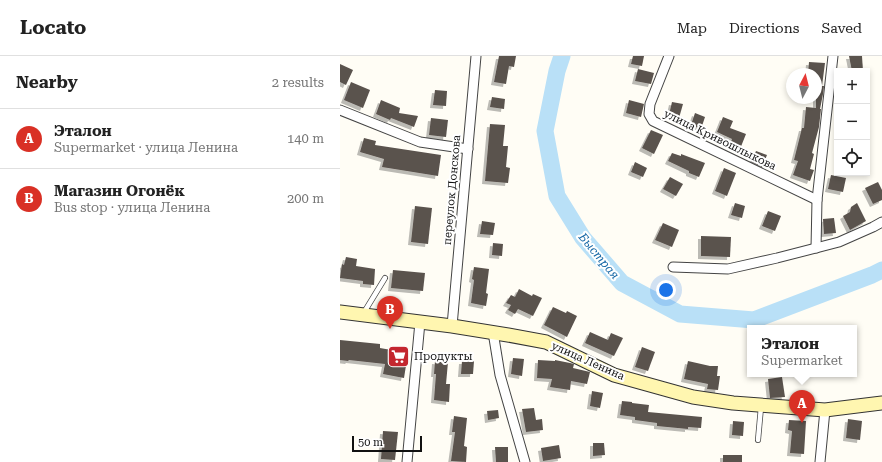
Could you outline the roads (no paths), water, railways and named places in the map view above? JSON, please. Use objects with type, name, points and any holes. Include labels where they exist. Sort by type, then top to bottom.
[{"type":"street","name":"переулок Донскова","points":[[452,326],[476,56]]},
{"type":"street","name":"улица Кривошлыкова","points":[[669,56],[650,104],[649,114],[653,120],[817,200]]},
{"type":"street","points":[[816,248],[817,200],[833,56]]},
{"type":"street","points":[[340,110],[420,142],[468,149]]},
{"type":"street","points":[[673,267],[728,268],[839,242],[882,222]]},
{"type":"street","name":"улица Ленина","points":[[340,312],[452,326],[546,342],[614,374],[692,397],[733,403],[825,410],[882,403]]},
{"type":"street","points":[[407,462],[420,322]]},
{"type":"street","points":[[493,332],[500,375],[524,462]]},
{"type":"street","points":[[820,462],[825,410]]},
{"type":"lane","points":[[362,315],[385,278]]},
{"type":"lane","points":[[758,440],[762,405]]},
{"type":"waterway","name":"Быстрая","points":[[562,56],[557,71],[545,131],[557,196],[583,238],[622,283],[680,314],[754,320],[882,270]]},
{"type":"place","name":"Магазин Огонёк","points":[[390,329]]},
{"type":"place","name":"Продукты","points":[[398,356]]},
{"type":"place","name":"Эталон","points":[[802,423]]}]
